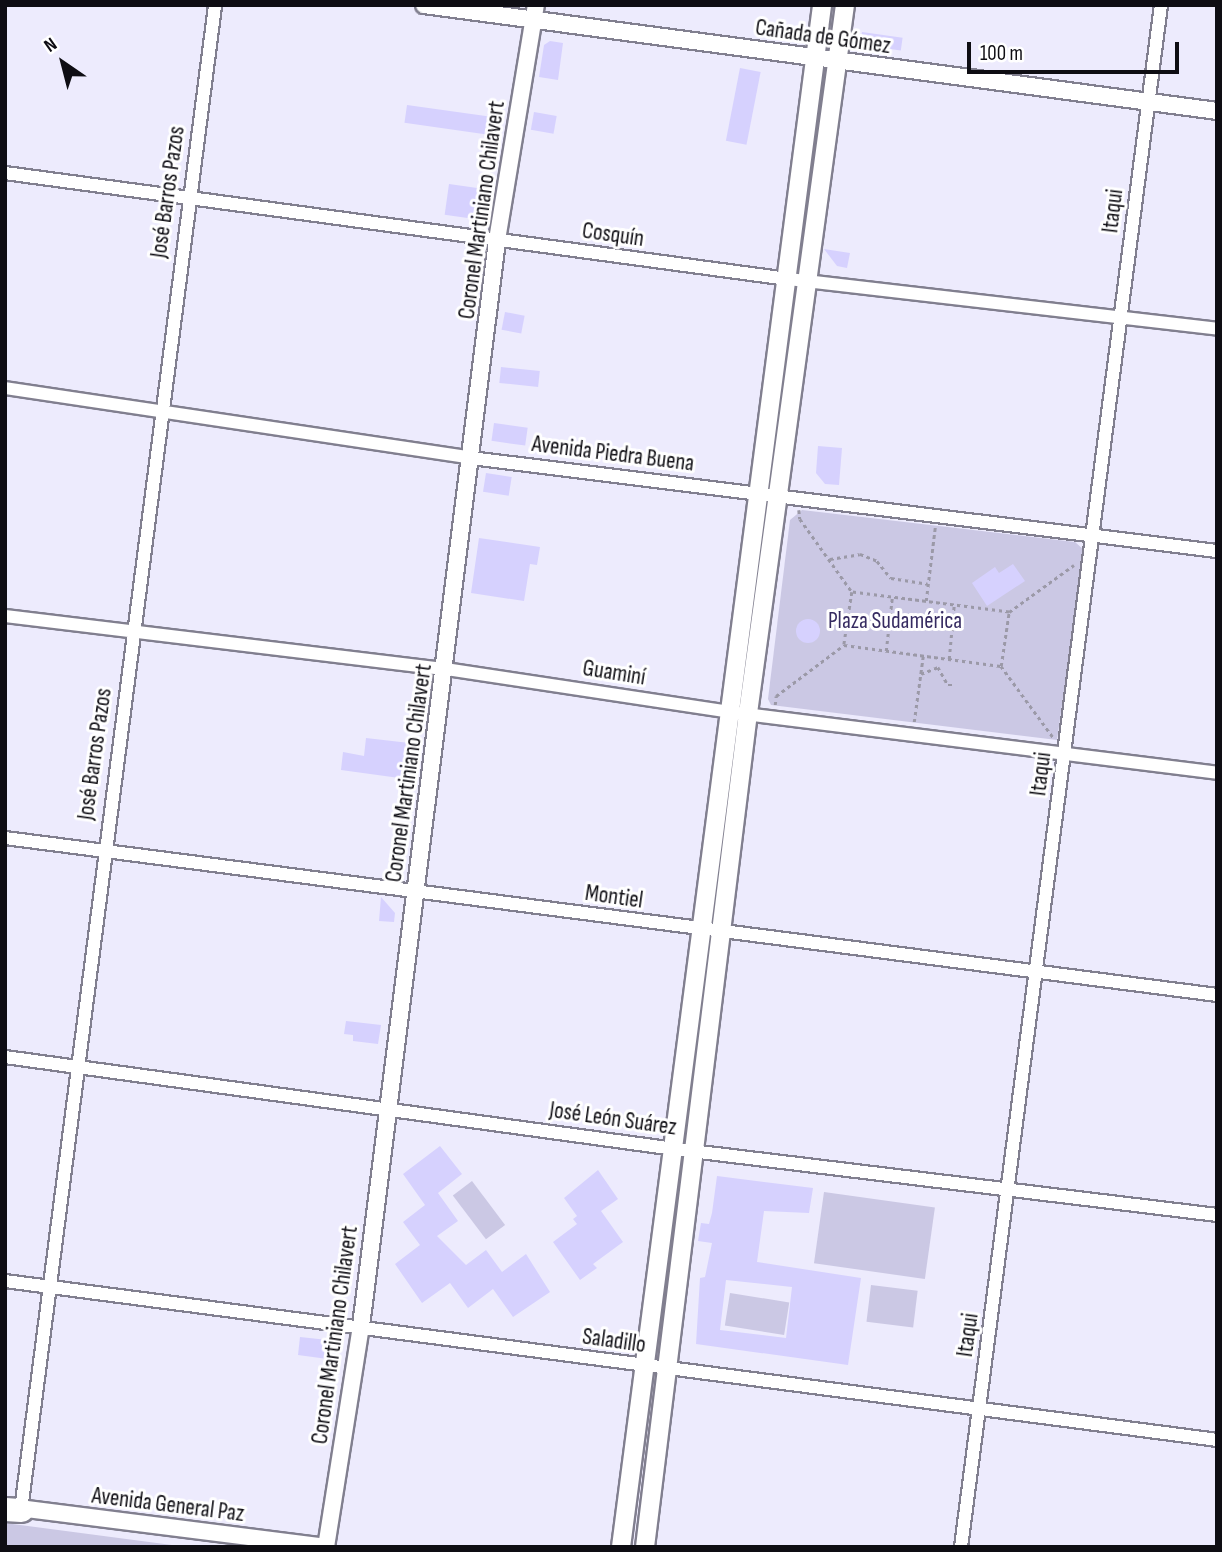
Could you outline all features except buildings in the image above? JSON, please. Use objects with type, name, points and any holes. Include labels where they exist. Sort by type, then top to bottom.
[{"type":"main road","points":[[645,1547],[694,1152],[729,712],[822,5]]},
{"type":"main road","points":[[621,1547],[675,1149],[748,713],[845,5]]},
{"type":"street","name":"José Barros Pazos","points":[[10,1508],[47,1287],[215,5]]},
{"type":"street","name":"Cañada de Gómez","points":[[424,5],[535,12],[838,62],[1217,111]]},
{"type":"street","name":"Itaqui","points":[[961,1547],[1096,534],[1161,5]]},
{"type":"street","name":"Coronel Martiniano Chilavert","points":[[326,1547],[361,1326],[446,669],[497,240],[535,12]]},
{"type":"street","name":"Cosquín","points":[[5,173],[189,195],[788,279],[1217,329]]},
{"type":"street","name":"Avenida Piedra Buena","points":[[5,388],[471,458],[1217,551]]},
{"type":"street","name":"Guaminí","points":[[5,616],[446,669],[729,712],[1217,773]]},
{"type":"street","name":"Montiel","points":[[5,838],[416,889],[713,932],[1217,995]]},
{"type":"street","name":"José León Suárez","points":[[5,1057],[694,1152],[1217,1215]]},
{"type":"street","name":"Saladillo","points":[[5,1281],[1217,1440]]},
{"type":"street","name":"Avenida General Paz","points":[[10,1508],[326,1547]]},
{"type":"path","points":[[799,498],[800,519],[852,592],[845,645]]},
{"type":"path","points":[[926,601],[937,515]]},
{"type":"path","points":[[852,592],[1009,612],[1093,551]]},
{"type":"path","points":[[830,559],[860,554],[877,561],[891,578],[928,584]]},
{"type":"path","points":[[886,651],[892,597]]},
{"type":"path","points":[[949,659],[954,605]]},
{"type":"path","points":[[1009,612],[1001,666],[1065,753]]},
{"type":"path","points":[[772,717],[776,696],[845,645],[1001,666]]},
{"type":"path","points":[[912,733],[923,656]]},
{"type":"path","points":[[920,674],[938,667],[944,669],[948,685],[954,685]]},
{"type":"green space","name":"Plaza Sudamérica","points":[[802,510],[1075,542],[1084,550],[1057,740],[771,705],[768,699],[790,520]]},
{"type":"green space","points":[[472,1181],[505,1225],[486,1239],[453,1195]]},
{"type":"green space","points":[[824,1192],[935,1208],[925,1279],[814,1263]]},
{"type":"green space","points":[[871,1285],[918,1291],[913,1327],[866,1322]]},
{"type":"green space","points":[[730,1293],[789,1302],[784,1335],[725,1326]]},
{"type":"green space","points":[[5,1523],[187,1547],[5,1547]]}]
